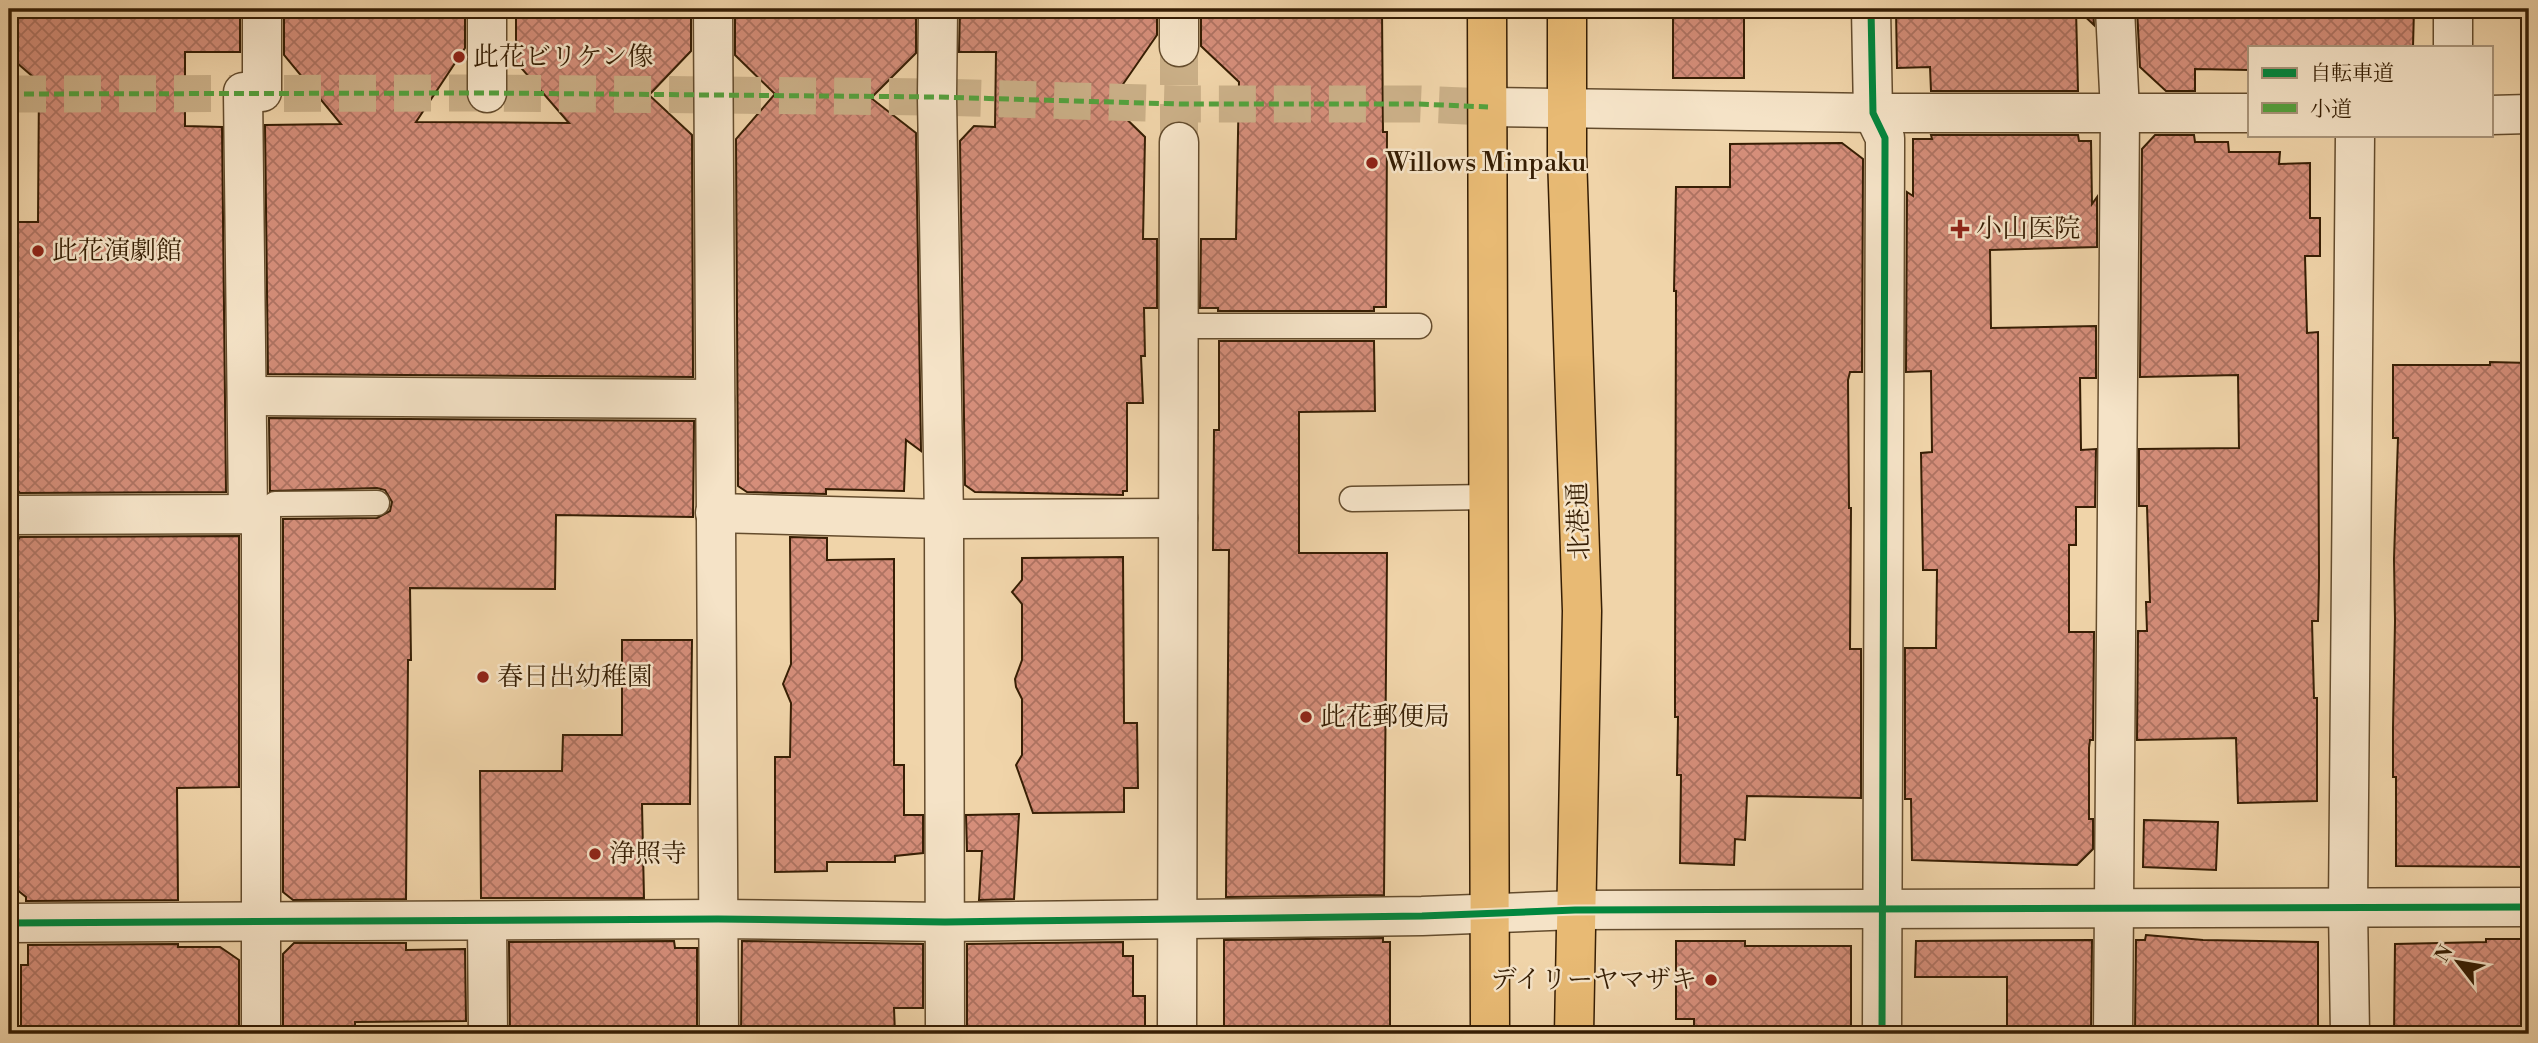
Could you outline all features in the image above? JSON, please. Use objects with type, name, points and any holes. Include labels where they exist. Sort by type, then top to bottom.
[{"type":"main road","points":[[1487,9],[1490,1034]]},
{"type":"main road","name":"北港通","points":[[1567,9],[1567,155],[1582,611],[1574,1034]]},
{"type":"street","points":[[261,1034],[255,514],[247,396],[252,92],[262,9]]},
{"type":"street","points":[[487,9],[487,93]]},
{"type":"street","points":[[713,9],[719,1034]]},
{"type":"street","points":[[938,9],[944,519],[945,1034]]},
{"type":"street","points":[[1179,9],[1179,47]]},
{"type":"street","points":[[1871,9],[1873,113],[1885,138],[1882,1034]]},
{"type":"street","points":[[2113,1034],[2120,112],[2115,9]]},
{"type":"street","points":[[2453,9],[2453,46]]},
{"type":"street","points":[[1488,107],[1873,113],[2248,113]]},
{"type":"street","points":[[2492,115],[2529,114]]},
{"type":"street","points":[[2350,1034],[2348,908],[2355,136]]},
{"type":"street","points":[[1177,1034],[1179,142]]},
{"type":"street","points":[[247,396],[715,399]]},
{"type":"street","points":[[715,513],[944,519],[1178,518]]},
{"type":"street","points":[[9,515],[255,514]]},
{"type":"street","points":[[9,923],[718,919],[945,922],[1422,916],[1575,911],[2529,907]]},
{"type":"street","points":[[487,922],[488,1034]]},
{"type":"lane","points":[[1178,326],[1419,326]]},
{"type":"lane","points":[[1352,499],[1489,497]]},
{"type":"lane","points":[[255,514],[275,504],[377,503]]},
{"type":"building","points":[[9,9],[240,9],[240,52],[185,52],[185,126],[222,127],[226,492],[20,493],[9,481],[9,222],[38,222],[39,82],[9,56]]},
{"type":"building","points":[[284,9],[465,9],[465,48],[416,122],[569,123],[516,62],[516,9],[691,9],[691,51],[649,95],[692,135],[693,377],[268,374],[265,125],[341,124],[284,55]]},
{"type":"building","points":[[735,9],[916,9],[916,53],[871,98],[916,133],[921,451],[906,440],[904,491],[826,489],[826,494],[747,492],[738,486],[736,139],[775,94],[735,55]]},
{"type":"building","points":[[960,9],[1157,9],[1157,35],[1110,103],[1145,137],[1143,239],[1157,239],[1157,308],[1144,308],[1145,356],[1141,356],[1143,403],[1127,403],[1127,491],[1123,491],[1123,495],[975,492],[965,485],[960,141],[974,126],[995,127],[996,52],[959,52]]},
{"type":"building","points":[[1201,9],[1382,11],[1383,132],[1387,132],[1386,307],[1374,307],[1374,311],[1218,311],[1218,308],[1200,308],[1201,239],[1236,239],[1239,82],[1201,46]]},
{"type":"building","points":[[1896,9],[2076,9],[2078,91],[1931,91],[1930,67],[1897,68]]},
{"type":"building","points":[[2077,9],[2093,9],[2094,25]]},
{"type":"building","points":[[2137,9],[2414,9],[2413,46],[2248,46],[2248,70],[2195,69],[2195,91],[2166,91],[2140,67]]},
{"type":"building","points":[[1673,10],[1744,11],[1744,78],[1673,78]]},
{"type":"building","points":[[1931,135],[2078,135],[2079,141],[2091,141],[2092,204],[2097,197],[2097,247],[1990,250],[1991,328],[2096,326],[2096,378],[2080,378],[2081,450],[2096,449],[2095,507],[2076,507],[2076,545],[2069,545],[2069,632],[2094,632],[2093,740],[2090,740],[2089,748],[2089,819],[2093,819],[2093,849],[2077,865],[1912,860],[1911,799],[1905,799],[1905,648],[1936,648],[1937,570],[1923,570],[1921,453],[1932,452],[1931,371],[1906,372],[1907,192],[1913,196],[1913,139],[1932,139]]},
{"type":"building","points":[[2155,135],[2194,135],[2195,142],[2228,142],[2229,152],[2280,152],[2279,164],[2310,163],[2310,218],[2320,218],[2320,256],[2305,256],[2307,333],[2318,332],[2319,577],[2318,621],[2312,621],[2314,698],[2317,698],[2317,801],[2238,803],[2236,738],[2137,740],[2138,631],[2147,631],[2146,602],[2150,602],[2147,506],[2139,506],[2139,449],[2239,448],[2238,375],[2140,377],[2142,149]]},
{"type":"building","points":[[1842,143],[1863,159],[1862,372],[1850,372],[1848,380],[1850,649],[1861,649],[1861,798],[1747,796],[1745,840],[1735,839],[1734,865],[1680,863],[1681,775],[1677,775],[1678,717],[1675,717],[1676,187],[1730,187],[1730,144]]},
{"type":"building","points":[[1219,341],[1374,341],[1375,411],[1299,412],[1299,553],[1387,553],[1384,895],[1226,897],[1229,550],[1213,550],[1214,430],[1219,430]]},
{"type":"building","points":[[2490,362],[2529,363],[2529,867],[2396,866],[2393,728],[2398,438],[2393,438],[2393,365],[2490,365]]},
{"type":"building","points":[[269,418],[694,421],[693,517],[556,515],[555,589],[410,588],[406,899],[293,900],[283,892],[283,519],[377,518],[390,511],[392,502],[385,490],[377,488],[270,491]]},
{"type":"building","points":[[239,536],[239,787],[177,788],[178,900],[26,901],[26,897],[11,885],[11,803],[14,803],[11,550],[20,537]]},
{"type":"building","points":[[790,537],[827,538],[827,560],[894,559],[894,765],[904,765],[904,815],[923,815],[923,853],[895,856],[895,862],[827,862],[827,871],[775,872],[775,757],[790,757],[791,703],[783,684],[791,664]]},
{"type":"building","points":[[1123,557],[1124,723],[1137,723],[1138,788],[1124,788],[1124,812],[1033,813],[1016,765],[1022,755],[1022,699],[1015,679],[1022,660],[1022,604],[1012,592],[1022,580],[1022,558]]},
{"type":"building","points":[[622,640],[692,640],[690,804],[642,804],[644,898],[481,898],[480,771],[562,771],[563,735],[622,735]]},
{"type":"building","points":[[1019,814],[1014,899],[979,900],[982,851],[967,851],[966,815]]},
{"type":"building","points":[[2144,820],[2218,822],[2216,870],[2143,867]]},
{"type":"building","points":[[2146,935],[2203,940],[2318,942],[2318,1034],[2135,1034],[2136,940],[2145,940]]},
{"type":"building","points":[[1383,938],[1383,942],[1390,942],[1390,1034],[1224,1034],[1224,940]]},
{"type":"building","points":[[2486,939],[2529,939],[2529,1034],[2394,1034],[2395,944],[2486,942]]},
{"type":"building","points":[[2092,940],[2091,1034],[2007,1034],[2007,977],[1915,977],[1916,941]]},
{"type":"building","points":[[674,941],[675,948],[697,948],[697,1034],[510,1034],[509,942]]},
{"type":"building","points":[[742,941],[923,944],[923,1008],[894,1008],[895,1034],[741,1034]]},
{"type":"building","points":[[1676,941],[1745,941],[1745,946],[1851,946],[1851,1034],[1694,1034],[1694,1019],[1676,1019]]},
{"type":"building","points":[[1123,942],[1123,956],[1133,956],[1133,996],[1145,996],[1145,1034],[967,1034],[967,944]]},
{"type":"building","points":[[294,943],[406,943],[406,950],[465,949],[466,1021],[355,1022],[355,1034],[283,1034],[283,954]]},
{"type":"building","points":[[178,944],[178,947],[220,947],[239,960],[239,1034],[21,1034],[21,965],[28,965],[28,945]]},
{"type":"tunnel","points":[[1179,47],[1179,142]]},
{"type":"tunnel","points":[[9,94],[487,93],[937,97],[1179,104],[1419,104],[1488,107]]},
{"type":"marked path","points":[[9,94],[487,93],[937,97],[1179,104],[1419,104],[1488,107]]},
{"type":"cycle path","points":[[1871,9],[1873,113],[1885,138],[1882,1034]]},
{"type":"cycle path","points":[[9,923],[718,919],[945,922],[1422,916],[1575,910],[2529,907]]},
{"type":"place","name":"此花ビリケン像","points":[[459,57]]},
{"type":"place","name":"Willows Minpaku","points":[[1372,163]]},
{"type":"place","name":"小山医院","points":[[1960,229]]},
{"type":"place","name":"此花演劇館","points":[[38,251]]},
{"type":"place","name":"春日出幼稚園","points":[[483,677]]},
{"type":"place","name":"此花郵便局","points":[[1306,717]]},
{"type":"place","name":"浄照寺","points":[[595,854]]},
{"type":"place","name":"デイリーヤマザキ","points":[[1711,980]]}]
